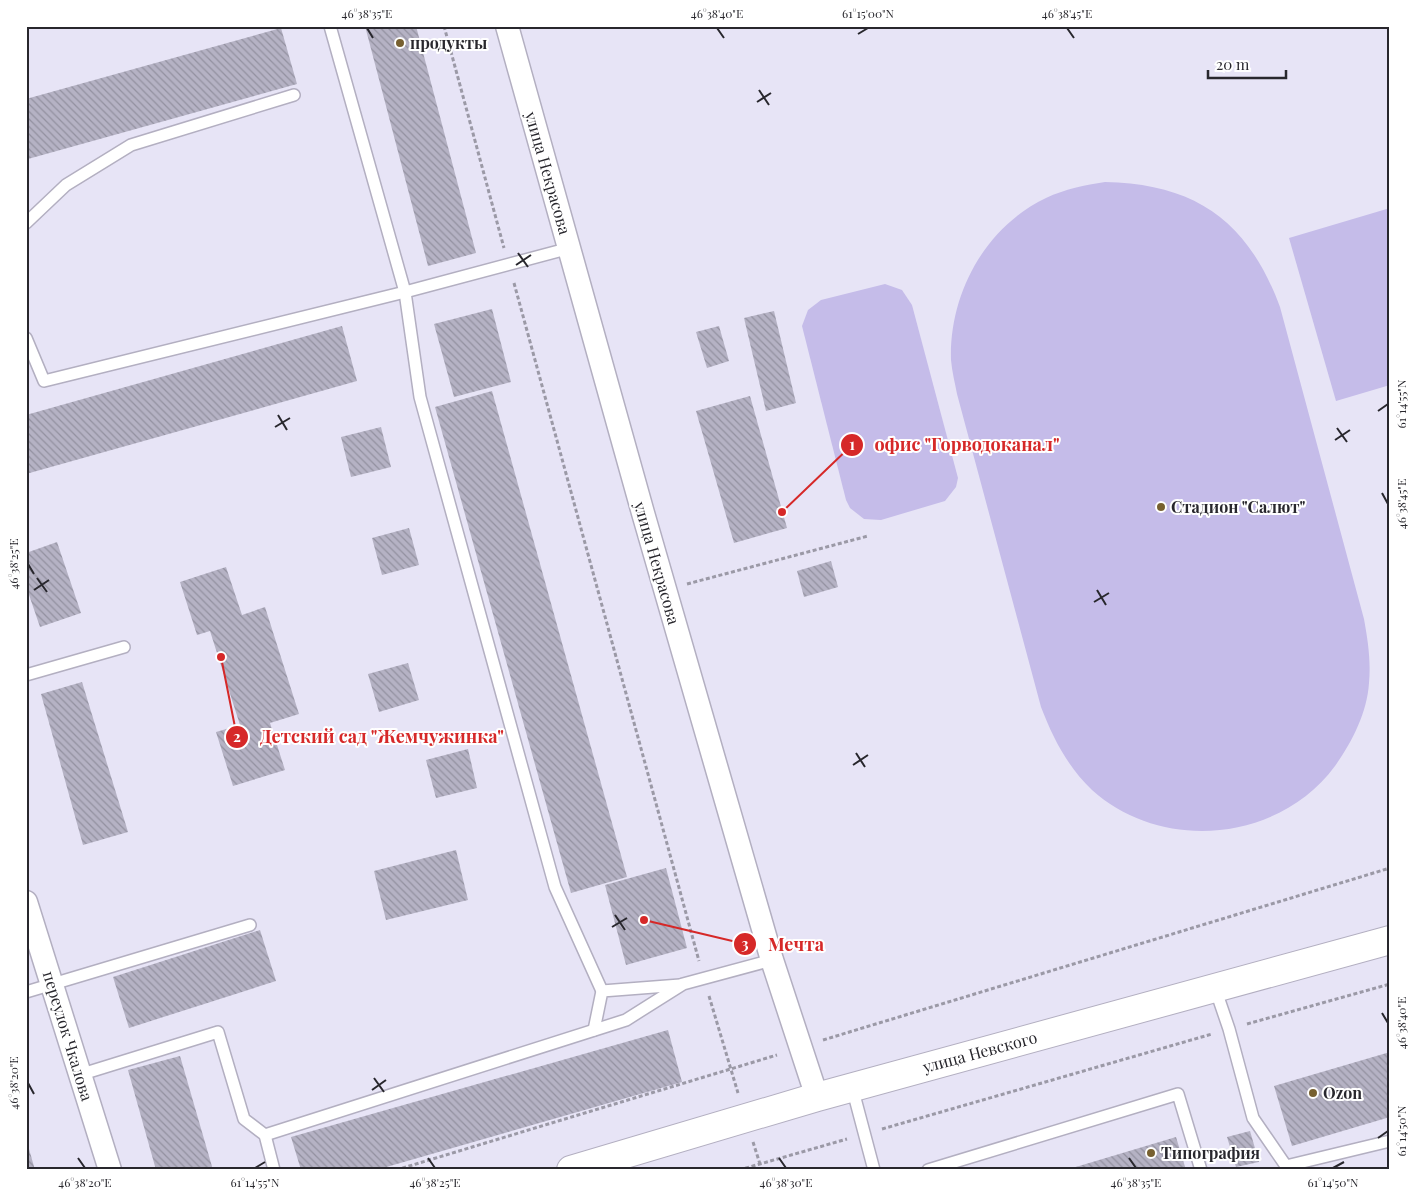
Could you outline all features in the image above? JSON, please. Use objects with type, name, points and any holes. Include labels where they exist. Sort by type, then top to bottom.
[{"type":"street","name":"улица Некрасова","points":[[507,26],[665,590],[772,960],[817,1097]]},
{"type":"street","name":"переулок Чкалова","points":[[26,902],[110,1170]]},
{"type":"street","name":"улица Невского","points":[[571,1170],[852,1087],[1390,940]]},
{"type":"lane","points":[[330,26],[405,292],[420,397],[556,887],[602,991],[594,1030]]},
{"type":"lane","points":[[26,224],[66,185],[131,145],[294,94]]},
{"type":"lane","points":[[26,338],[44,381],[405,292],[570,248]]},
{"type":"lane","points":[[26,674],[124,647]]},
{"type":"lane","points":[[26,992],[250,925]]},
{"type":"lane","points":[[602,991],[683,984],[704,980],[772,960]]},
{"type":"lane","points":[[265,1135],[626,1020],[683,984]]},
{"type":"lane","points":[[1215,988],[1230,1029],[1253,1118],[1286,1166],[1390,1140]]},
{"type":"lane","points":[[80,1075],[218,1032],[244,1119],[265,1135],[274,1170]]},
{"type":"lane","points":[[852,1087],[874,1170]]},
{"type":"lane","points":[[928,1170],[1178,1094],[1201,1170]]},
{"type":"path","points":[[444,26],[704,980],[760,1164]]},
{"type":"path","points":[[665,590],[868,536]]},
{"type":"path","points":[[396,1170],[731,1071],[801,1047],[1390,868]]},
{"type":"path","points":[[739,1170],[1390,984]]},
{"type":"shaded area","name":"Стадион \"Салют\"","points":[[1105,182],[1137,184],[1166,190],[1192,200],[1215,213],[1235,230],[1252,251],[1267,277],[1280,307],[1364,619],[1370,667],[1368,694],[1362,716],[1353,737],[1335,766],[1311,791],[1283,811],[1252,824],[1219,830],[1185,830],[1152,824],[1120,810],[1092,790],[1068,761],[1056,741],[1041,707],[957,394],[951,360],[952,335],[956,311],[964,287],[975,265],[1005,226],[1024,211],[1060,192]]},
{"type":"shaded area","points":[[1390,208],[1390,385],[1336,401],[1289,238]]},
{"type":"shaded area","points":[[885,284],[902,290],[912,305],[958,478],[956,487],[945,501],[881,520],[864,519],[850,508],[846,500],[802,326],[808,310],[821,300]]},
{"type":"building","points":[[365,26],[416,26],[476,253],[428,266]]},
{"type":"building","points":[[281,28],[297,84],[28,159],[26,152],[26,99]]},
{"type":"building","points":[[492,309],[511,382],[454,397],[434,324]]},
{"type":"building","points":[[774,311],[796,403],[766,411],[744,318]]},
{"type":"building","points":[[342,326],[357,381],[26,474],[26,415]]},
{"type":"building","points":[[719,326],[729,361],[707,368],[696,332]]},
{"type":"building","points":[[492,391],[627,877],[571,893],[435,407]]},
{"type":"building","points":[[750,396],[787,528],[734,543],[696,411]]},
{"type":"building","points":[[381,427],[391,467],[351,477],[341,437]]},
{"type":"building","points":[[409,528],[419,565],[382,575],[372,538]]},
{"type":"building","points":[[57,542],[81,613],[40,627],[26,586],[26,553]]},
{"type":"building","points":[[831,561],[838,587],[804,597],[797,571]]},
{"type":"building","points":[[226,567],[242,615],[265,607],[299,714],[270,723],[285,770],[233,786],[216,732],[240,725],[210,631],[197,635],[180,582]]},
{"type":"building","points":[[408,663],[419,700],[379,712],[368,674]]},
{"type":"building","points":[[82,682],[128,832],[83,845],[41,694]]},
{"type":"building","points":[[468,749],[477,788],[436,798],[426,760]]},
{"type":"building","points":[[456,850],[468,900],[386,920],[374,871]]},
{"type":"building","points":[[666,868],[687,948],[626,965],[605,885]]},
{"type":"building","points":[[260,930],[276,981],[129,1028],[113,977]]},
{"type":"building","points":[[668,1030],[682,1082],[376,1170],[301,1170],[291,1137]]},
{"type":"building","points":[[1390,1052],[1390,1117],[1292,1146],[1274,1086]]},
{"type":"building","points":[[180,1056],[213,1170],[156,1170],[128,1070]]},
{"type":"building","points":[[1250,1131],[1259,1162],[1236,1167],[1227,1137]]},
{"type":"building","name":"Типография","points":[[1176,1137],[1186,1170],[1069,1170],[1069,1169]]},
{"type":"building","points":[[27,1142],[35,1170],[26,1170]]},
{"type":"place","name":"продукты","points":[[400,43]]},
{"type":"place","name":"Стадион \"Салют\"","points":[[1161,507]]},
{"type":"place","name":"офис \"Горводоканал\"","points":[[782,512]]},
{"type":"place","name":"Детский сад \"Жемчужинка\"","points":[[221,657]]},
{"type":"place","name":"Мечта","points":[[644,920]]},
{"type":"place","name":"Ozon","points":[[1313,1093]]},
{"type":"place","name":"Типография","points":[[1151,1153]]}]
